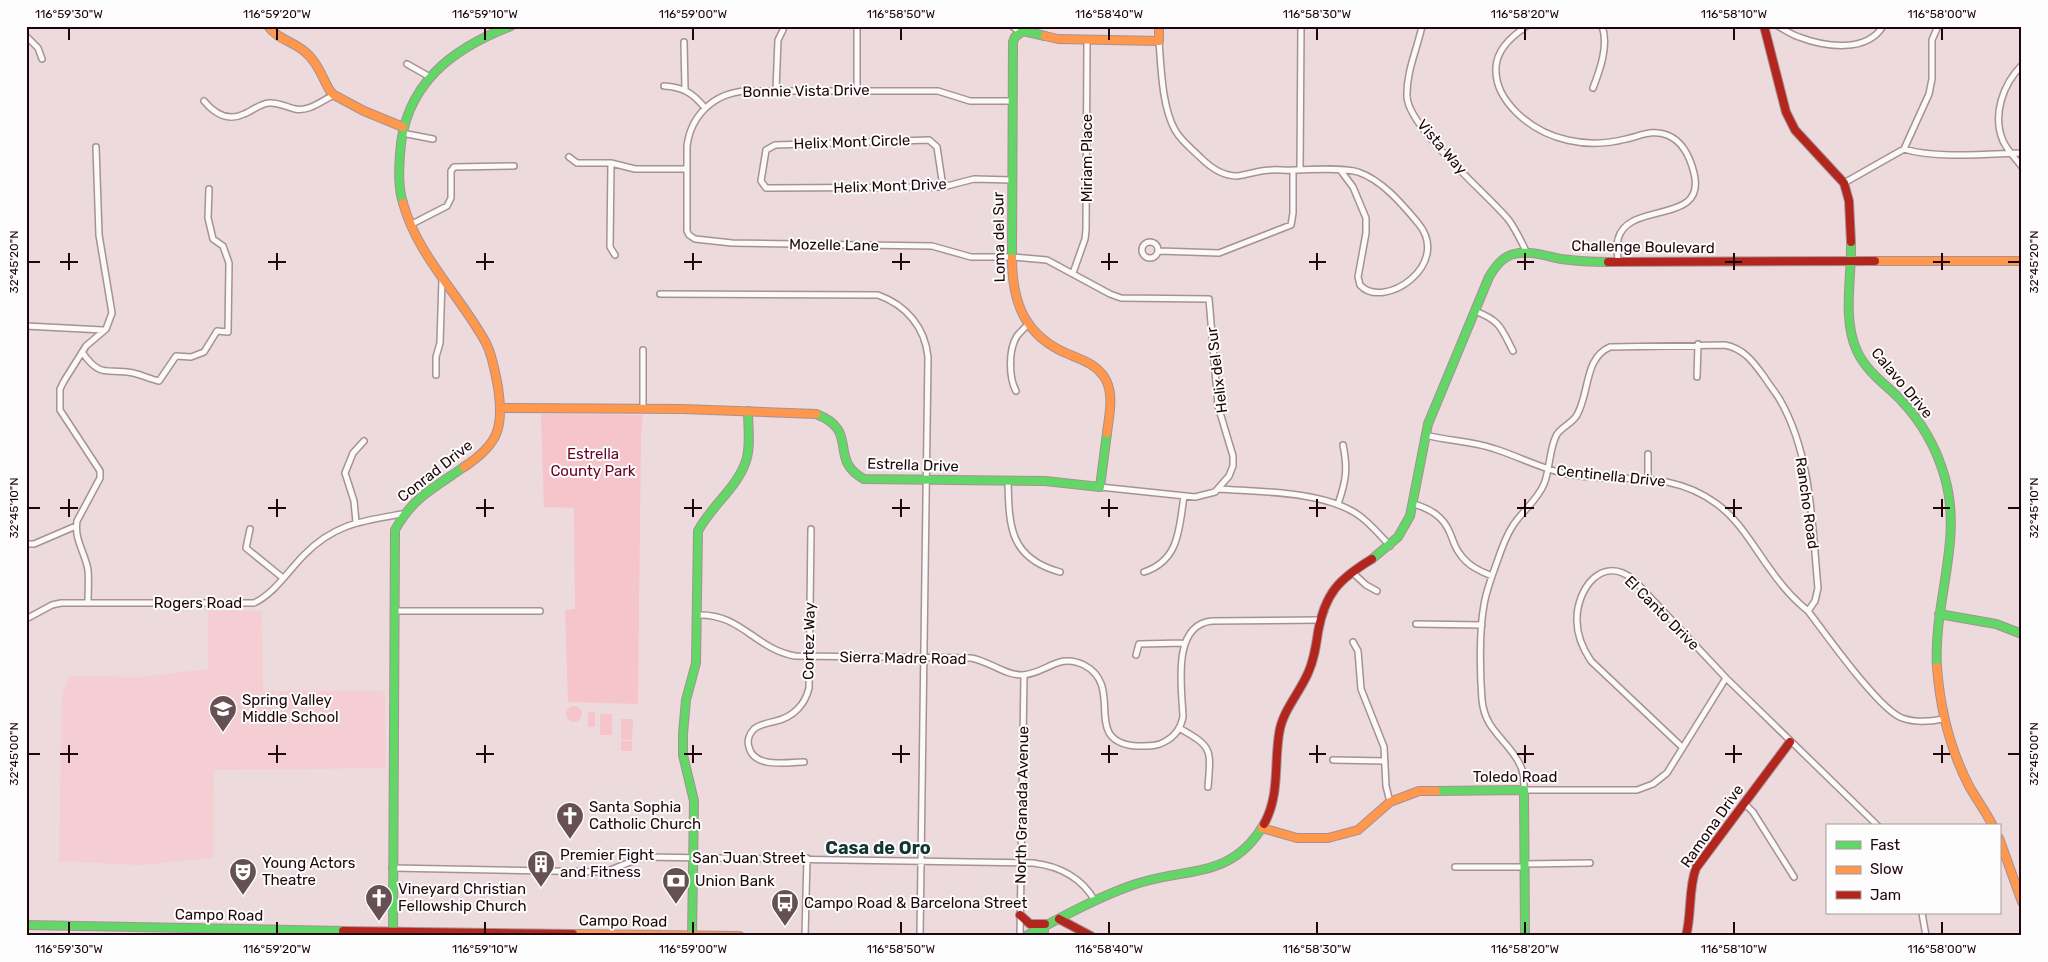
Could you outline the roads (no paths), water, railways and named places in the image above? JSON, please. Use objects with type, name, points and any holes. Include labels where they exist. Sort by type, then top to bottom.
[{"type":"street","points":[[268,26],[276,35],[300,47],[312,58],[321,70],[334,95],[403,130],[433,139]]},
{"type":"street","name":"Conrad Drive","points":[[392,931],[394,535],[402,514],[413,501],[456,472],[492,442],[499,427],[502,408],[496,373],[488,347],[412,233],[399,191],[397,165],[408,113],[420,90],[448,58],[468,45],[511,26]]},
{"type":"street","points":[[857,26],[857,91]]},
{"type":"street","points":[[1012,26],[1020,32],[1029,31],[1058,39],[1160,41]]},
{"type":"street","points":[[1159,26],[1166,105],[1174,129],[1181,139],[1209,166],[1224,174],[1238,176],[1270,170],[1300,170],[1340,171],[1356,172],[1371,178],[1403,205],[1423,229],[1428,241],[1429,254],[1422,266],[1405,284],[1395,290],[1368,290],[1360,285],[1358,277],[1366,233],[1366,218],[1353,187],[1340,171]]},
{"type":"street","points":[[1300,170],[1301,26]]},
{"type":"street","name":"Vista Way","points":[[1422,26],[1408,78],[1407,99],[1410,108],[1442,151],[1510,221],[1525,249],[1524,252]]},
{"type":"street","points":[[1527,26],[1506,44],[1496,63],[1498,88],[1522,117],[1537,128],[1554,136],[1581,143],[1619,141],[1652,132],[1662,133],[1672,137],[1682,145],[1692,168],[1694,186],[1688,202],[1668,211],[1633,220],[1624,229],[1618,241],[1618,262]]},
{"type":"street","points":[[1593,88],[1600,68],[1604,32],[1602,26]]},
{"type":"street","points":[[1764,26],[1786,112],[1795,130],[1844,183],[1904,150],[1930,94],[1932,40],[1938,26]]},
{"type":"street","points":[[1778,26],[1797,37],[1818,43],[1845,44],[1868,41],[1878,35],[1883,26]]},
{"type":"street","points":[[776,90],[778,40],[783,30]]},
{"type":"street","name":"Loma del Sur","points":[[1020,32],[1013,42],[1012,280],[1015,297],[1028,324],[1040,338],[1053,347],[1091,363],[1102,374],[1107,383],[1111,400],[1100,487]]},
{"type":"street","points":[[26,36],[38,48],[42,59]]},
{"type":"street","name":"Miriam Place","points":[[1074,273],[1086,230],[1087,41]]},
{"type":"street","points":[[684,42],[685,89]]},
{"type":"street","points":[[406,64],[430,78]]},
{"type":"street","points":[[2022,65],[2008,83],[2001,100],[2001,134],[2004,142],[2022,167]]},
{"type":"street","points":[[664,86],[685,89],[695,96],[705,108]]},
{"type":"street","name":"Bonnie Vista Drive","points":[[689,235],[687,231],[687,146],[689,134],[694,122],[705,108],[721,97],[733,92],[776,90],[938,91],[970,101],[1012,101]]},
{"type":"street","points":[[204,101],[217,114],[235,116],[243,115],[269,103],[277,103],[295,109],[308,108],[334,95]]},
{"type":"street","name":"Helix Mont Circle","points":[[766,188],[761,181],[762,167],[766,150],[775,145],[929,140],[937,147],[943,187]]},
{"type":"street","points":[[88,602],[88,571],[78,543],[76,526],[100,478],[97,465],[60,410],[60,389],[82,352],[95,336],[106,329],[112,313],[99,235],[96,147]]},
{"type":"street","points":[[1904,150],[1916,153],[1986,155],[2022,153]]},
{"type":"street","points":[[569,156],[577,163],[610,163],[635,169],[687,169]]},
{"type":"street","points":[[610,163],[610,247],[615,255]]},
{"type":"street","points":[[410,225],[447,206],[451,198],[451,171],[454,167],[514,166]]},
{"type":"street","points":[[1159,251],[1219,253],[1291,224],[1293,213],[1292,170]]},
{"type":"street","name":"Helix Mont Drive","points":[[766,188],[943,187],[970,180],[1012,180]]},
{"type":"street","name":"Calavo Drive","points":[[1844,183],[1849,201],[1851,261],[1850,323],[1857,350],[1874,375],[1901,400],[1919,423],[1936,452],[1948,491],[1952,519],[1951,553],[1939,614],[1936,672],[1943,719],[1960,765],[1992,824]]},
{"type":"street","points":[[82,352],[91,365],[104,372],[132,373],[159,381],[176,356],[191,356],[204,352],[217,331],[228,332],[229,263],[223,246],[213,239],[208,218],[209,189]]},
{"type":"street","name":"Mozelle Lane","points":[[689,235],[695,238],[750,244],[932,246],[971,257],[1012,257],[1047,260],[1121,298],[1209,299]]},
{"type":"street","points":[[1026,936],[1059,918],[1146,879],[1169,874],[1202,871],[1219,866],[1246,846],[1262,828],[1270,813],[1276,790],[1281,725],[1311,666],[1320,620],[1327,601],[1340,581],[1378,557],[1390,546],[1406,526],[1414,504],[1417,470],[1425,435],[1475,311],[1494,268],[1506,257],[1524,252]]},
{"type":"street","name":"Challenge Boulevard","points":[[1524,252],[1570,260],[1618,262],[2022,261]]},
{"type":"street","points":[[436,375],[436,357],[440,343],[442,278]]},
{"type":"street","points":[[660,294],[878,295],[896,304],[906,312],[916,323],[927,344],[927,481],[920,936]]},
{"type":"street","name":"Helix del Sur","points":[[1209,299],[1218,406],[1234,456],[1231,471],[1219,489]]},
{"type":"street","points":[[1475,311],[1490,317],[1498,323],[1513,351]]},
{"type":"street","points":[[1016,392],[1012,384],[1012,353],[1017,337],[1028,324]]},
{"type":"street","points":[[26,326],[103,330]]},
{"type":"street","points":[[1696,377],[1698,344]]},
{"type":"street","name":"Rancho Road","points":[[1524,790],[1524,774],[1518,760],[1492,730],[1484,711],[1482,698],[1482,625],[1484,605],[1506,538],[1512,526],[1539,493],[1548,469],[1556,435],[1576,417],[1587,388],[1593,362],[1602,351],[1615,345],[1698,344],[1730,346],[1747,355],[1780,401],[1801,454],[1808,490],[1818,588],[1815,601],[1808,611]]},
{"type":"street","points":[[643,350],[643,409]]},
{"type":"street","name":"Estrella Drive","points":[[502,408],[806,413],[823,416],[834,421],[839,428],[846,465],[857,476],[868,480],[1064,482],[1184,496]]},
{"type":"street","points":[[692,935],[693,787],[683,748],[684,713],[687,693],[696,663],[698,530],[709,512],[738,478],[744,466],[747,453],[748,411]]},
{"type":"street","name":"Centinella Drive","points":[[1425,435],[1496,449],[1548,469],[1576,475],[1648,478],[1686,487],[1711,500],[1740,526],[1770,570],[1793,598],[1808,611]]},
{"type":"street","points":[[356,522],[354,501],[345,473],[353,453],[364,441]]},
{"type":"street","points":[[1338,504],[1347,471],[1343,445]]},
{"type":"street","points":[[1648,454],[1648,478]]},
{"type":"street","points":[[1008,480],[1009,520],[1017,541],[1031,560],[1043,567],[1060,572]]},
{"type":"street","points":[[1144,572],[1158,568],[1178,540],[1184,496],[1206,495],[1219,489],[1311,497],[1338,504],[1362,518],[1390,546]]},
{"type":"street","points":[[1414,504],[1426,508],[1440,518],[1447,527],[1456,549],[1468,564],[1492,576]]},
{"type":"street","name":"Rogers Road","points":[[26,619],[52,605],[61,603],[254,603],[266,597],[313,547],[335,530],[356,522],[402,514]]},
{"type":"street","points":[[26,544],[34,544],[76,526]]},
{"type":"street","points":[[250,529],[246,548],[283,578]]},
{"type":"street","name":"Cortez Way","points":[[804,762],[761,761],[752,754],[748,747],[748,740],[750,733],[756,727],[788,717],[807,698],[809,688],[811,529]]},
{"type":"street","points":[[1352,572],[1366,585],[1377,591]]},
{"type":"street","name":"El Canto Drive","points":[[1682,747],[1591,661],[1584,650],[1578,630],[1577,616],[1580,599],[1590,580],[1604,572],[1622,573],[1630,578],[1726,678],[1876,824]]},
{"type":"street","points":[[394,611],[540,612]]},
{"type":"street","points":[[1808,611],[1858,675],[1884,705],[1896,715],[1920,722],[1943,719]]},
{"type":"street","points":[[1939,614],[1996,624],[2022,634]]},
{"type":"street","name":"Sierra Madre Road","points":[[697,615],[710,615],[729,620],[771,649],[788,655],[808,657],[971,658],[988,662],[1010,673],[1024,675]]},
{"type":"street","points":[[1024,675],[1065,661],[1081,664],[1097,676],[1104,689],[1107,729],[1115,739],[1122,743],[1141,746],[1157,745],[1169,740],[1179,728],[1183,717],[1182,663],[1184,643],[1194,627],[1207,622],[1320,620]]},
{"type":"street","points":[[1416,624],[1482,625]]},
{"type":"street","points":[[1353,642],[1358,651],[1361,689],[1384,747],[1386,786],[1390,802]]},
{"type":"street","points":[[1136,655],[1139,644],[1184,643]]},
{"type":"street","name":"North Granada Avenue","points":[[1020,936],[1024,675]]},
{"type":"street","name":"Toledo Road","points":[[1262,828],[1297,838],[1334,838],[1363,826],[1390,802],[1419,791],[1626,791],[1642,788],[1658,781],[1667,772],[1726,678]]},
{"type":"street","points":[[1179,728],[1202,741],[1208,750],[1210,760],[1208,787]]},
{"type":"street","name":"Ramona Drive","points":[[1686,936],[1690,923],[1690,888],[1692,877],[1702,860],[1790,742]]},
{"type":"street","points":[[1333,760],[1385,760]]},
{"type":"street","points":[[1524,790],[1525,936]]},
{"type":"street","points":[[1744,803],[1753,812],[1794,877]]},
{"type":"street","points":[[2000,840],[2020,885],[2022,902]]},
{"type":"street","name":"San Juan Street","points":[[392,868],[605,872],[643,857],[1021,862],[1041,864],[1062,870],[1081,883],[1095,901]]},
{"type":"street","points":[[805,936],[806,858]]},
{"type":"street","points":[[1456,868],[1590,864]]},
{"type":"street","points":[[1922,914],[1926,936]]},
{"type":"street","points":[[1020,915],[1030,924],[1047,924]]},
{"type":"street","points":[[1059,918],[1091,936]]},
{"type":"street","points":[[1043,936],[1047,924]]},
{"type":"street","name":"Campo Road","points":[[26,925],[290,933],[392,931],[740,936]]},
{"type":"place","name":"Spring Valley Middle School","points":[[223,733]]},
{"type":"place","name":"Santa Sophia Catholic Church","points":[[570,840]]},
{"type":"place","name":"Premier Fight and Fitness","points":[[541,888]]},
{"type":"place","name":"Young Actors Theatre","points":[[243,896]]},
{"type":"place","name":"Union Bank","points":[[676,905]]},
{"type":"place","name":"Vineyard Christian Fellowship Church","points":[[379,922]]},
{"type":"place","name":"Campo Road & Barcelona Street","points":[[785,927]]},
{"type":"district","name":"Casa de Oro","points":[[878,848]]},
{"type":"park label","name":"Estrella County Park","points":[[593,462]]}]
